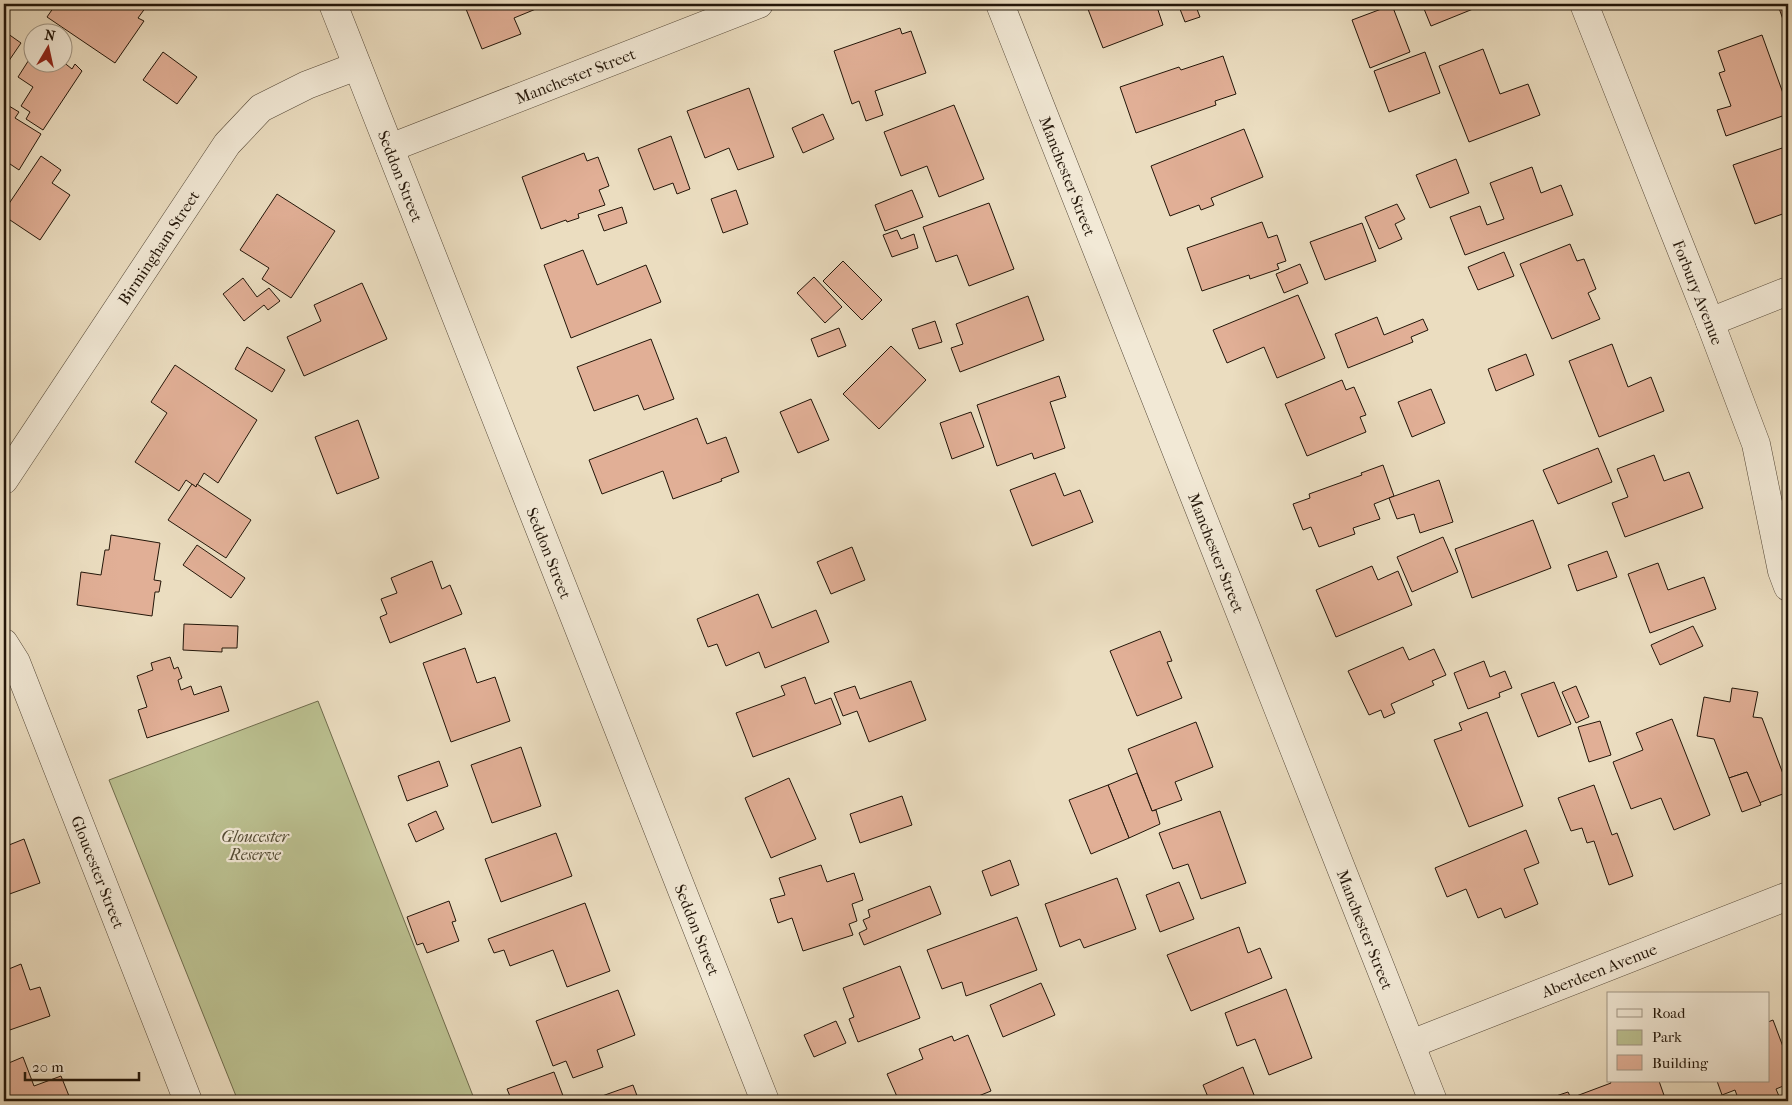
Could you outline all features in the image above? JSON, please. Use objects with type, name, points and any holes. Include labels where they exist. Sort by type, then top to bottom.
[{"type":"street","name":"Seddon Street","points":[[333,4],[765,1101]]},
{"type":"street","name":"Manchester Street","points":[[390,148],[759,4]]},
{"type":"street","name":"Manchester Street","points":[[1000,4],[1433,1101]]},
{"type":"street","name":"Forbury Avenue","points":[[1584,4],[1710,322],[1756,444],[1782,571],[1788,587]]},
{"type":"street","name":"Birmingham Street","points":[[4,480],[227,144],[261,108],[307,85],[357,66]]},
{"type":"street","points":[[1710,322],[1788,291]]},
{"type":"street","name":"Gloucester Street","points":[[4,643],[16,662],[188,1101]]},
{"type":"street","name":"Aberdeen Avenue","points":[[1412,1044],[1788,896]]},
{"type":"green space","name":"Gloucester Reserve","points":[[318,701],[475,1101],[238,1101],[109,780]]},
{"type":"building","points":[[56,4],[141,4],[146,7],[138,18],[144,21],[115,63],[72,34],[72,22],[54,22],[47,17]]},
{"type":"building","points":[[464,4],[548,4],[514,18],[521,34],[482,49]]},
{"type":"building","points":[[1086,4],[1164,4],[1165,7],[1158,10],[1163,25],[1103,48]]},
{"type":"building","points":[[1178,4],[1195,4],[1200,17],[1185,22]]},
{"type":"building","points":[[1422,4],[1471,4],[1473,9],[1431,26]]},
{"type":"building","points":[[1392,5],[1410,52],[1370,68],[1352,20]]},
{"type":"building","points":[[1788,5],[1788,34],[1779,8]]},
{"type":"building","points":[[900,28],[902,34],[911,31],[926,73],[875,91],[883,115],[866,121],[859,101],[852,104],[834,51]]},
{"type":"building","points":[[4,31],[21,43],[4,68]]},
{"type":"building","points":[[1762,35],[1788,107],[1788,114],[1726,136],[1717,110],[1731,106],[1719,73],[1725,71],[1718,51]]},
{"type":"building","points":[[1483,49],[1500,94],[1528,84],[1540,115],[1469,142],[1439,66]]},
{"type":"building","points":[[163,52],[197,77],[177,104],[143,80]]},
{"type":"building","points":[[1425,52],[1440,93],[1389,112],[1374,71]]},
{"type":"building","points":[[1223,56],[1236,94],[1215,101],[1216,105],[1136,133],[1120,87],[1179,67],[1181,70]]},
{"type":"building","points":[[75,64],[82,71],[43,130],[26,119],[30,112],[21,106],[33,87],[18,77],[22,71],[72,72]]},
{"type":"building","points":[[749,88],[774,157],[738,170],[729,148],[705,158],[687,111]]},
{"type":"building","points":[[4,103],[19,112],[15,118],[41,134],[19,170],[4,160]]},
{"type":"building","points":[[954,105],[984,179],[939,197],[927,166],[901,176],[884,132]]},
{"type":"building","points":[[823,114],[834,139],[803,153],[792,128]]},
{"type":"building","points":[[1244,129],[1263,177],[1211,198],[1214,205],[1201,210],[1199,205],[1170,216],[1151,166]]},
{"type":"building","points":[[671,136],[690,189],[677,194],[673,183],[654,190],[638,149]]},
{"type":"building","points":[[1788,146],[1788,212],[1755,224],[1733,165]]},
{"type":"building","points":[[584,153],[587,161],[598,157],[609,186],[599,190],[605,205],[578,214],[579,218],[567,222],[566,220],[541,229],[522,177]]},
{"type":"building","points":[[41,156],[61,170],[52,183],[70,195],[40,240],[4,216],[4,211]]},
{"type":"building","points":[[1456,159],[1469,193],[1430,208],[1416,175]]},
{"type":"building","points":[[1532,167],[1541,193],[1561,185],[1573,215],[1465,255],[1450,217],[1480,206],[1487,225],[1504,219],[1490,183]]},
{"type":"building","points":[[736,190],[748,224],[723,233],[711,199]]},
{"type":"building","points":[[912,190],[923,217],[885,231],[875,205]]},
{"type":"building","points":[[277,194],[335,231],[291,298],[262,279],[269,268],[240,250]]},
{"type":"building","points":[[989,203],[1014,269],[969,286],[957,255],[936,262],[923,227]]},
{"type":"building","points":[[1397,204],[1405,219],[1395,224],[1402,239],[1379,249],[1365,217]]},
{"type":"building","points":[[622,207],[627,223],[604,231],[598,215]]},
{"type":"building","points":[[1262,222],[1268,238],[1277,235],[1286,261],[1277,264],[1279,269],[1250,279],[1249,275],[1202,291],[1187,248]]},
{"type":"building","points":[[1362,223],[1376,261],[1325,280],[1310,242]]},
{"type":"building","points":[[897,230],[901,239],[914,234],[918,248],[892,257],[883,235]]},
{"type":"building","points":[[1570,244],[1577,261],[1584,259],[1596,289],[1588,293],[1600,319],[1552,339],[1520,264]]},
{"type":"building","points":[[583,250],[597,285],[646,265],[661,302],[571,338],[544,265]]},
{"type":"building","points":[[1504,252],[1514,276],[1478,290],[1468,267]]},
{"type":"building","points":[[843,261],[882,300],[862,320],[823,281]]},
{"type":"building","points":[[1300,264],[1308,283],[1284,293],[1276,274]]},
{"type":"building","points":[[814,277],[842,307],[825,323],[797,293]]},
{"type":"building","points":[[243,278],[257,297],[269,288],[280,301],[268,310],[264,305],[244,321],[223,294]]},
{"type":"building","points":[[362,283],[387,339],[304,376],[287,337],[321,321],[314,305]]},
{"type":"building","points":[[1298,295],[1325,358],[1277,378],[1264,347],[1227,363],[1213,330]]},
{"type":"building","points":[[1028,296],[1044,340],[960,372],[951,348],[963,344],[956,324]]},
{"type":"building","points":[[1377,317],[1384,335],[1423,319],[1428,330],[1411,337],[1413,342],[1348,368],[1335,334]]},
{"type":"building","points":[[935,321],[942,342],[919,349],[912,329]]},
{"type":"building","points":[[839,328],[846,346],[818,357],[811,339]]},
{"type":"building","points":[[651,339],[674,399],[644,410],[638,395],[594,411],[577,367]]},
{"type":"building","points":[[1612,344],[1628,387],[1651,377],[1664,411],[1599,437],[1569,361]]},
{"type":"building","points":[[891,346],[926,380],[879,429],[843,394]]},
{"type":"building","points":[[247,347],[285,370],[272,392],[235,369]]},
{"type":"building","points":[[1526,354],[1534,375],[1496,391],[1488,369]]},
{"type":"building","points":[[175,365],[257,420],[218,483],[204,473],[196,487],[186,480],[179,491],[135,462],[167,413],[151,402]]},
{"type":"building","points":[[1059,376],[1066,397],[1050,402],[1065,448],[1034,459],[1032,453],[997,466],[977,405]]},
{"type":"building","points":[[1342,380],[1346,390],[1354,387],[1366,415],[1360,417],[1366,432],[1307,456],[1285,404]]},
{"type":"building","points":[[1431,389],[1445,423],[1412,437],[1398,402]]},
{"type":"building","points":[[811,399],[829,440],[798,453],[780,412]]},
{"type":"building","points":[[971,412],[984,447],[952,459],[940,423]]},
{"type":"building","points":[[697,418],[707,444],[726,437],[739,472],[721,479],[722,481],[673,499],[663,471],[602,494],[589,460]]},
{"type":"building","points":[[358,420],[379,478],[337,494],[315,437]]},
{"type":"building","points":[[1598,448],[1612,482],[1558,504],[1543,470]]},
{"type":"building","points":[[1654,455],[1664,481],[1689,472],[1703,508],[1625,537],[1612,503],[1628,497],[1617,469]]},
{"type":"building","points":[[1383,465],[1394,496],[1374,504],[1380,519],[1353,528],[1355,534],[1319,547],[1311,527],[1303,530],[1293,504],[1310,498],[1309,494],[1362,475],[1361,473]]},
{"type":"building","points":[[1055,473],[1064,496],[1080,490],[1093,522],[1032,546],[1010,490]]},
{"type":"building","points":[[1439,480],[1453,522],[1420,533],[1414,514],[1397,519],[1389,498]]},
{"type":"building","points":[[192,484],[196,487],[197,484],[251,520],[226,558],[168,520]]},
{"type":"building","points":[[1533,520],[1551,568],[1472,598],[1455,549]]},
{"type":"building","points":[[111,535],[160,543],[154,580],[161,581],[159,592],[155,592],[152,616],[77,605],[81,572],[101,575],[105,550],[109,550]]},
{"type":"building","points":[[1443,537],[1458,572],[1412,592],[1397,557]]},
{"type":"building","points":[[197,545],[245,578],[231,598],[183,565]]},
{"type":"building","points":[[852,547],[865,580],[831,594],[817,562]]},
{"type":"building","points":[[1607,551],[1617,577],[1577,591],[1568,565]]},
{"type":"building","points":[[432,561],[442,589],[450,585],[462,614],[390,643],[380,617],[387,614],[381,599],[397,593],[391,578]]},
{"type":"building","points":[[1658,563],[1668,590],[1704,577],[1716,609],[1650,633],[1628,574]]},
{"type":"building","points":[[1372,566],[1378,580],[1398,571],[1412,605],[1336,637],[1316,590]]},
{"type":"building","points":[[758,594],[772,628],[816,610],[829,642],[765,668],[759,652],[726,666],[717,644],[708,647],[697,619]]},
{"type":"building","points":[[184,624],[238,626],[237,648],[222,648],[222,652],[183,650]]},
{"type":"building","points":[[1693,626],[1703,646],[1660,665],[1651,645]]},
{"type":"building","points":[[1160,631],[1172,661],[1167,662],[1182,698],[1137,716],[1110,651]]},
{"type":"building","points":[[1403,647],[1409,660],[1434,649],[1446,675],[1432,681],[1434,685],[1391,704],[1395,713],[1384,718],[1381,710],[1369,715],[1348,671]]},
{"type":"building","points":[[465,648],[477,683],[495,677],[510,721],[451,742],[423,663]]},
{"type":"building","points":[[170,657],[174,669],[178,667],[182,678],[178,680],[181,690],[191,686],[194,695],[221,686],[229,711],[147,738],[138,710],[147,707],[137,676],[153,670],[151,663]]},
{"type":"building","points":[[1484,661],[1490,677],[1505,671],[1512,688],[1499,693],[1500,697],[1468,709],[1454,673]]},
{"type":"building","points":[[805,677],[815,704],[831,698],[841,724],[753,757],[736,713],[785,695],[781,686]]},
{"type":"building","points":[[911,681],[926,720],[869,742],[857,711],[843,716],[834,693],[855,686],[860,699]]},
{"type":"building","points":[[1554,682],[1571,724],[1538,737],[1521,694]]},
{"type":"building","points":[[1576,686],[1589,717],[1576,723],[1562,692]]},
{"type":"building","points":[[1732,688],[1758,692],[1753,717],[1762,718],[1788,787],[1788,792],[1759,803],[1747,772],[1729,778],[1714,739],[1697,736],[1704,697],[1730,702]]},
{"type":"building","points":[[1487,712],[1523,806],[1469,827],[1434,740],[1462,730],[1459,723]]},
{"type":"building","points":[[1672,719],[1710,815],[1674,830],[1661,798],[1631,809],[1613,762],[1643,750],[1636,733]]},
{"type":"building","points":[[1600,721],[1611,755],[1589,762],[1578,727]]},
{"type":"building","points":[[1196,722],[1213,767],[1175,782],[1182,800],[1152,811],[1128,749]]},
{"type":"building","points":[[521,747],[541,806],[492,823],[471,765]]},
{"type":"building","points":[[439,761],[448,786],[407,801],[398,776]]},
{"type":"building","points":[[1747,772],[1761,805],[1742,812],[1729,778]]},
{"type":"building","points":[[1137,773],[1152,811],[1156,810],[1160,824],[1129,838],[1108,785]]},
{"type":"building","points":[[789,778],[816,839],[771,858],[745,798]]},
{"type":"building","points":[[1108,785],[1129,838],[1091,854],[1069,800]]},
{"type":"building","points":[[1594,785],[1612,835],[1617,833],[1633,876],[1609,885],[1594,841],[1587,843],[1582,828],[1571,831],[1558,798]]},
{"type":"building","points":[[902,796],[912,825],[860,843],[850,814]]},
{"type":"building","points":[[436,811],[444,829],[416,842],[408,824]]},
{"type":"building","points":[[1220,811],[1246,883],[1201,899],[1188,864],[1173,869],[1159,833]]},
{"type":"building","points":[[1526,830],[1539,863],[1524,869],[1538,904],[1505,918],[1501,908],[1478,918],[1466,889],[1447,897],[1435,868]]},
{"type":"building","points":[[556,833],[572,876],[501,902],[485,859]]},
{"type":"building","points":[[24,839],[40,883],[4,896],[4,847]]},
{"type":"building","points":[[1010,860],[1019,885],[991,896],[982,871]]},
{"type":"building","points":[[821,865],[827,882],[854,873],[863,900],[852,904],[857,921],[849,924],[853,935],[803,951],[792,918],[778,923],[770,899],[785,895],[779,878]]},
{"type":"building","points":[[1117,878],[1136,929],[1084,948],[1080,939],[1060,947],[1045,904]]},
{"type":"building","points":[[1179,882],[1194,919],[1160,932],[1146,895]]},
{"type":"building","points":[[930,886],[941,914],[864,945],[859,933],[867,929],[863,920],[870,917],[868,910]]},
{"type":"building","points":[[449,901],[456,921],[452,922],[459,941],[427,953],[423,943],[417,945],[407,917]]},
{"type":"building","points":[[585,903],[610,971],[567,987],[553,950],[510,966],[504,950],[494,953],[488,939]]},
{"type":"building","points":[[1017,917],[1037,970],[966,996],[962,982],[942,989],[927,950]]},
{"type":"building","points":[[1239,927],[1248,953],[1260,948],[1272,978],[1191,1011],[1167,955]]},
{"type":"building","points":[[21,964],[30,990],[40,987],[50,1016],[4,1032],[4,971]]},
{"type":"building","points":[[900,966],[920,1018],[858,1042],[849,1019],[854,1017],[843,988]]},
{"type":"building","points":[[1041,983],[1055,1015],[1003,1037],[990,1005]]},
{"type":"building","points":[[1286,989],[1312,1058],[1269,1075],[1255,1039],[1237,1046],[1225,1013]]},
{"type":"building","points":[[618,990],[635,1035],[597,1050],[603,1067],[573,1078],[566,1061],[553,1066],[536,1021]]},
{"type":"building","points":[[1773,1020],[1788,1060],[1788,1084],[1776,1089],[1781,1101],[1739,1101],[1735,1090],[1722,1095],[1717,1082],[1770,1082],[1770,1021]]},
{"type":"building","points":[[836,1021],[846,1043],[814,1057],[804,1035]]},
{"type":"building","points":[[968,1035],[991,1091],[966,1101],[899,1101],[887,1074],[923,1059],[919,1049],[952,1036],[954,1041]]},
{"type":"building","points":[[23,1057],[34,1086],[61,1076],[71,1101],[4,1101],[4,1065]]},
{"type":"building","points":[[1243,1067],[1256,1100],[1198,1101],[1208,1097],[1203,1085]]},
{"type":"building","points":[[554,1072],[565,1101],[512,1101],[507,1089]]},
{"type":"building","points":[[1659,1082],[1666,1101],[1541,1101],[1568,1092],[1571,1098],[1611,1083]]},
{"type":"building","points":[[633,1085],[639,1101],[588,1101]]}]
